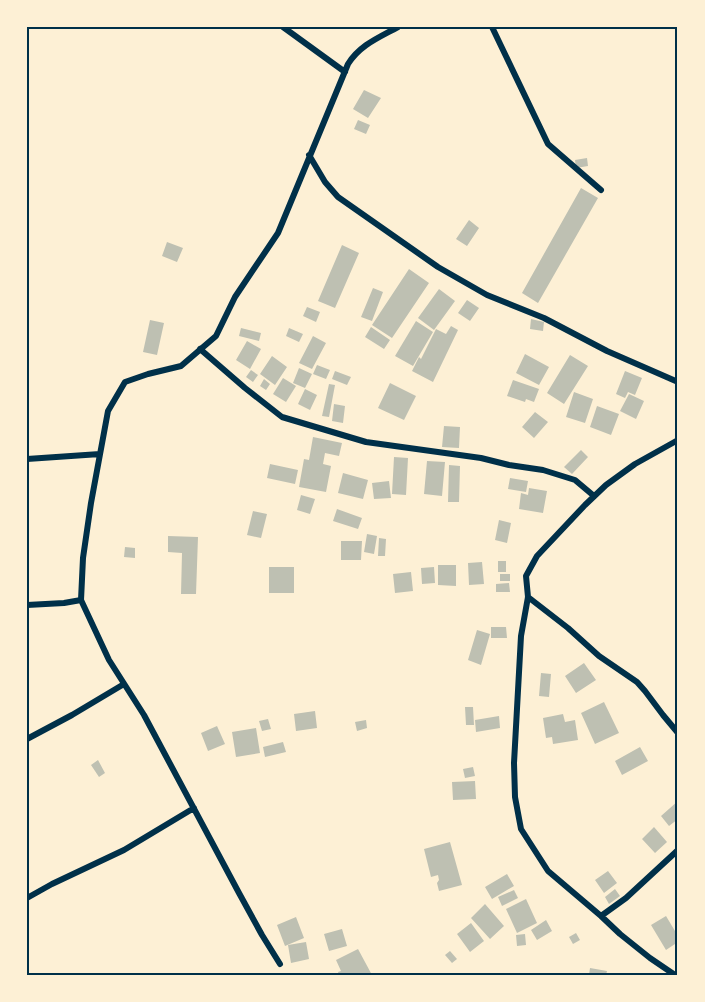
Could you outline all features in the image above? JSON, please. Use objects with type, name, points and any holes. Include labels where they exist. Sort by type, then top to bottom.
[{"type":"street","points":[[283,27],[345,72]]},
{"type":"street","points":[[280,964],[262,935],[144,715],[109,660],[81,600],[83,558],[108,411],[125,382],[181,366],[216,336],[235,297],[278,233],[309,155],[355,53],[398,27]]},
{"type":"street","points":[[492,27],[548,144],[601,190]]},
{"type":"street","points":[[309,155],[325,182],[338,197],[438,267],[487,295],[544,318],[607,351],[678,382]]},
{"type":"street","points":[[200,349],[282,417],[366,442],[543,470],[575,480],[594,496]]},
{"type":"street","points":[[675,975],[620,934],[548,871],[520,829],[515,797],[514,764],[521,636],[528,597],[526,576],[537,556],[606,485],[635,464],[678,440]]},
{"type":"street","points":[[27,459],[100,454]]},
{"type":"street","points":[[528,597],[599,656],[637,682],[678,732]]},
{"type":"street","points":[[27,605],[81,600]]},
{"type":"street","points":[[27,739],[124,684]]},
{"type":"street","points":[[27,898],[124,850],[194,808]]},
{"type":"street","points":[[601,915],[626,898],[678,850]]},
{"type":"building","points":[[364,90],[381,98],[368,118],[353,109]]},
{"type":"building","points":[[358,120],[370,125],[366,134],[354,129]]},
{"type":"building","points":[[587,158],[588,166],[576,168],[575,160]]},
{"type":"building","points":[[581,188],[598,198],[538,303],[522,293]]},
{"type":"building","points":[[469,220],[479,228],[467,246],[456,239]]},
{"type":"building","points":[[167,242],[183,248],[177,262],[162,256]]},
{"type":"building","points":[[342,245],[359,253],[335,308],[318,301]]},
{"type":"building","points":[[409,269],[429,283],[392,338],[372,325]]},
{"type":"building","points":[[373,288],[383,292],[372,321],[361,317]]},
{"type":"building","points":[[439,289],[455,301],[434,330],[418,318]]},
{"type":"building","points":[[467,300],[479,308],[470,321],[458,313]]},
{"type":"building","points":[[307,307],[320,312],[316,322],[303,316]]},
{"type":"building","points":[[531,319],[544,322],[543,331],[530,329]]},
{"type":"building","points":[[150,320],[164,323],[157,355],[143,352]]},
{"type":"building","points":[[416,321],[433,332],[413,366],[395,356]]},
{"type":"building","points":[[451,326],[458,330],[433,382],[412,371],[419,357],[421,359],[436,329],[446,334]]},
{"type":"building","points":[[371,327],[390,340],[384,349],[365,337]]},
{"type":"building","points":[[241,328],[261,333],[259,341],[239,336]]},
{"type":"building","points":[[289,328],[303,334],[299,342],[286,336]]},
{"type":"building","points":[[313,336],[326,343],[312,369],[299,363]]},
{"type":"building","points":[[247,341],[261,349],[250,369],[236,360]]},
{"type":"building","points":[[525,354],[549,367],[539,385],[516,373]]},
{"type":"building","points":[[570,355],[588,366],[564,404],[547,393]]},
{"type":"building","points":[[272,356],[287,367],[275,385],[260,374]]},
{"type":"building","points":[[317,365],[330,370],[326,379],[313,374]]},
{"type":"building","points":[[299,368],[312,374],[305,388],[293,383]]},
{"type":"building","points":[[251,370],[258,375],[253,382],[246,377]]},
{"type":"building","points":[[335,371],[351,377],[347,385],[332,379]]},
{"type":"building","points":[[625,371],[642,378],[635,395],[628,392],[625,398],[616,394]]},
{"type":"building","points":[[283,378],[296,386],[286,402],[273,394]]},
{"type":"building","points":[[264,379],[270,384],[266,390],[260,386]]},
{"type":"building","points":[[513,380],[539,389],[534,402],[526,399],[525,402],[507,396]]},
{"type":"building","points":[[390,383],[416,396],[404,420],[378,408]]},
{"type":"building","points":[[329,384],[335,385],[329,417],[322,416]]},
{"type":"building","points":[[305,389],[317,395],[310,410],[298,404]]},
{"type":"building","points":[[574,392],[593,399],[585,423],[566,417]]},
{"type":"building","points":[[629,394],[644,401],[636,419],[620,411]]},
{"type":"building","points":[[334,404],[345,406],[343,423],[332,421]]},
{"type":"building","points":[[597,406],[619,414],[611,435],[590,427]]},
{"type":"building","points":[[535,412],[548,422],[534,438],[522,427]]},
{"type":"building","points":[[444,426],[460,427],[459,448],[442,447]]},
{"type":"building","points":[[313,437],[342,443],[339,456],[325,453],[323,464],[331,466],[326,492],[299,487],[304,459],[309,460]]},
{"type":"building","points":[[581,450],[588,457],[572,474],[564,467]]},
{"type":"building","points":[[394,457],[408,458],[406,495],[392,494]]},
{"type":"building","points":[[427,461],[445,462],[442,496],[424,494]]},
{"type":"building","points":[[270,464],[298,470],[295,484],[267,478]]},
{"type":"building","points":[[449,465],[460,466],[459,502],[448,502]]},
{"type":"building","points":[[343,473],[368,480],[363,499],[338,493]]},
{"type":"building","points":[[510,478],[528,481],[526,492],[508,489]]},
{"type":"building","points":[[389,481],[391,498],[374,499],[372,483]]},
{"type":"building","points":[[529,488],[547,491],[543,513],[519,509],[521,493],[528,495]]},
{"type":"building","points":[[301,495],[315,499],[310,514],[297,510]]},
{"type":"building","points":[[337,509],[362,518],[358,529],[333,521]]},
{"type":"building","points":[[253,511],[267,514],[261,538],[247,535]]},
{"type":"building","points":[[499,520],[511,523],[507,543],[495,540]]},
{"type":"building","points":[[367,534],[377,536],[374,554],[364,552]]},
{"type":"building","points":[[168,536],[198,537],[196,594],[181,594],[182,553],[168,552]]},
{"type":"building","points":[[379,538],[386,539],[385,556],[378,556]]},
{"type":"building","points":[[341,541],[362,541],[361,560],[341,560]]},
{"type":"building","points":[[125,547],[135,548],[135,558],[124,557]]},
{"type":"building","points":[[498,561],[506,561],[506,572],[498,572]]},
{"type":"building","points":[[482,562],[484,584],[469,585],[468,563]]},
{"type":"building","points":[[438,565],[456,565],[456,586],[438,585]]},
{"type":"building","points":[[269,567],[294,567],[294,593],[269,593]]},
{"type":"building","points":[[434,567],[435,583],[422,584],[421,568]]},
{"type":"building","points":[[411,572],[413,591],[395,593],[393,574]]},
{"type":"building","points":[[500,574],[510,574],[510,581],[500,581]]},
{"type":"building","points":[[509,583],[510,592],[496,592],[496,584]]},
{"type":"building","points":[[491,627],[506,627],[507,638],[491,638]]},
{"type":"building","points":[[477,630],[490,634],[481,665],[468,660]]},
{"type":"building","points":[[584,663],[596,680],[576,693],[565,676]]},
{"type":"building","points":[[541,673],[551,674],[549,697],[539,696]]},
{"type":"building","points":[[604,702],[619,733],[595,744],[581,713]]},
{"type":"building","points":[[465,707],[473,707],[474,725],[466,725]]},
{"type":"building","points":[[315,711],[317,728],[296,731],[294,714]]},
{"type":"building","points":[[563,714],[565,722],[575,720],[578,740],[553,744],[552,737],[546,738],[543,718]]},
{"type":"building","points":[[499,716],[500,728],[476,732],[475,720]]},
{"type":"building","points":[[268,719],[271,729],[262,731],[259,721]]},
{"type":"building","points":[[366,720],[367,728],[357,731],[355,722]]},
{"type":"building","points":[[217,726],[225,744],[208,751],[201,733]]},
{"type":"building","points":[[256,728],[260,753],[236,757],[232,732]]},
{"type":"building","points":[[283,742],[286,752],[265,757],[263,747]]},
{"type":"building","points":[[640,747],[648,761],[622,775],[615,761]]},
{"type":"building","points":[[98,760],[105,773],[99,777],[91,765]]},
{"type":"building","points":[[473,767],[475,776],[465,778],[463,769]]},
{"type":"building","points":[[475,781],[476,799],[453,800],[452,782]]},
{"type":"building","points":[[678,801],[678,819],[669,826],[661,816]]},
{"type":"building","points":[[654,827],[667,842],[655,853],[642,839]]},
{"type":"building","points":[[450,842],[462,885],[439,891],[438,875],[431,877],[424,849]]},
{"type":"building","points":[[608,871],[617,883],[604,893],[595,880]]},
{"type":"building","points":[[507,874],[514,886],[492,899],[485,887]]},
{"type":"building","points":[[615,889],[620,896],[609,904],[605,897]]},
{"type":"building","points":[[514,890],[518,898],[502,906],[498,897]]},
{"type":"building","points":[[526,899],[537,923],[517,933],[506,909]]},
{"type":"building","points":[[485,904],[504,926],[490,939],[471,918]]},
{"type":"building","points":[[666,916],[678,936],[678,942],[666,950],[651,925]]},
{"type":"building","points":[[296,917],[304,938],[285,946],[277,925]]},
{"type":"building","points":[[546,920],[552,931],[537,940],[531,930]]},
{"type":"building","points":[[471,923],[484,941],[470,952],[457,934]]},
{"type":"building","points":[[342,929],[347,946],[329,951],[324,934]]},
{"type":"building","points":[[576,933],[580,940],[573,944],[569,937]]},
{"type":"building","points":[[525,934],[526,945],[517,946],[516,935]]},
{"type":"building","points":[[306,942],[309,959],[291,963],[288,945]]},
{"type":"building","points":[[358,949],[372,975],[339,975],[338,972],[341,971],[336,960]]},
{"type":"building","points":[[450,951],[457,959],[452,963],[445,955]]},
{"type":"building","points":[[590,968],[607,971],[606,975],[589,975]]}]
